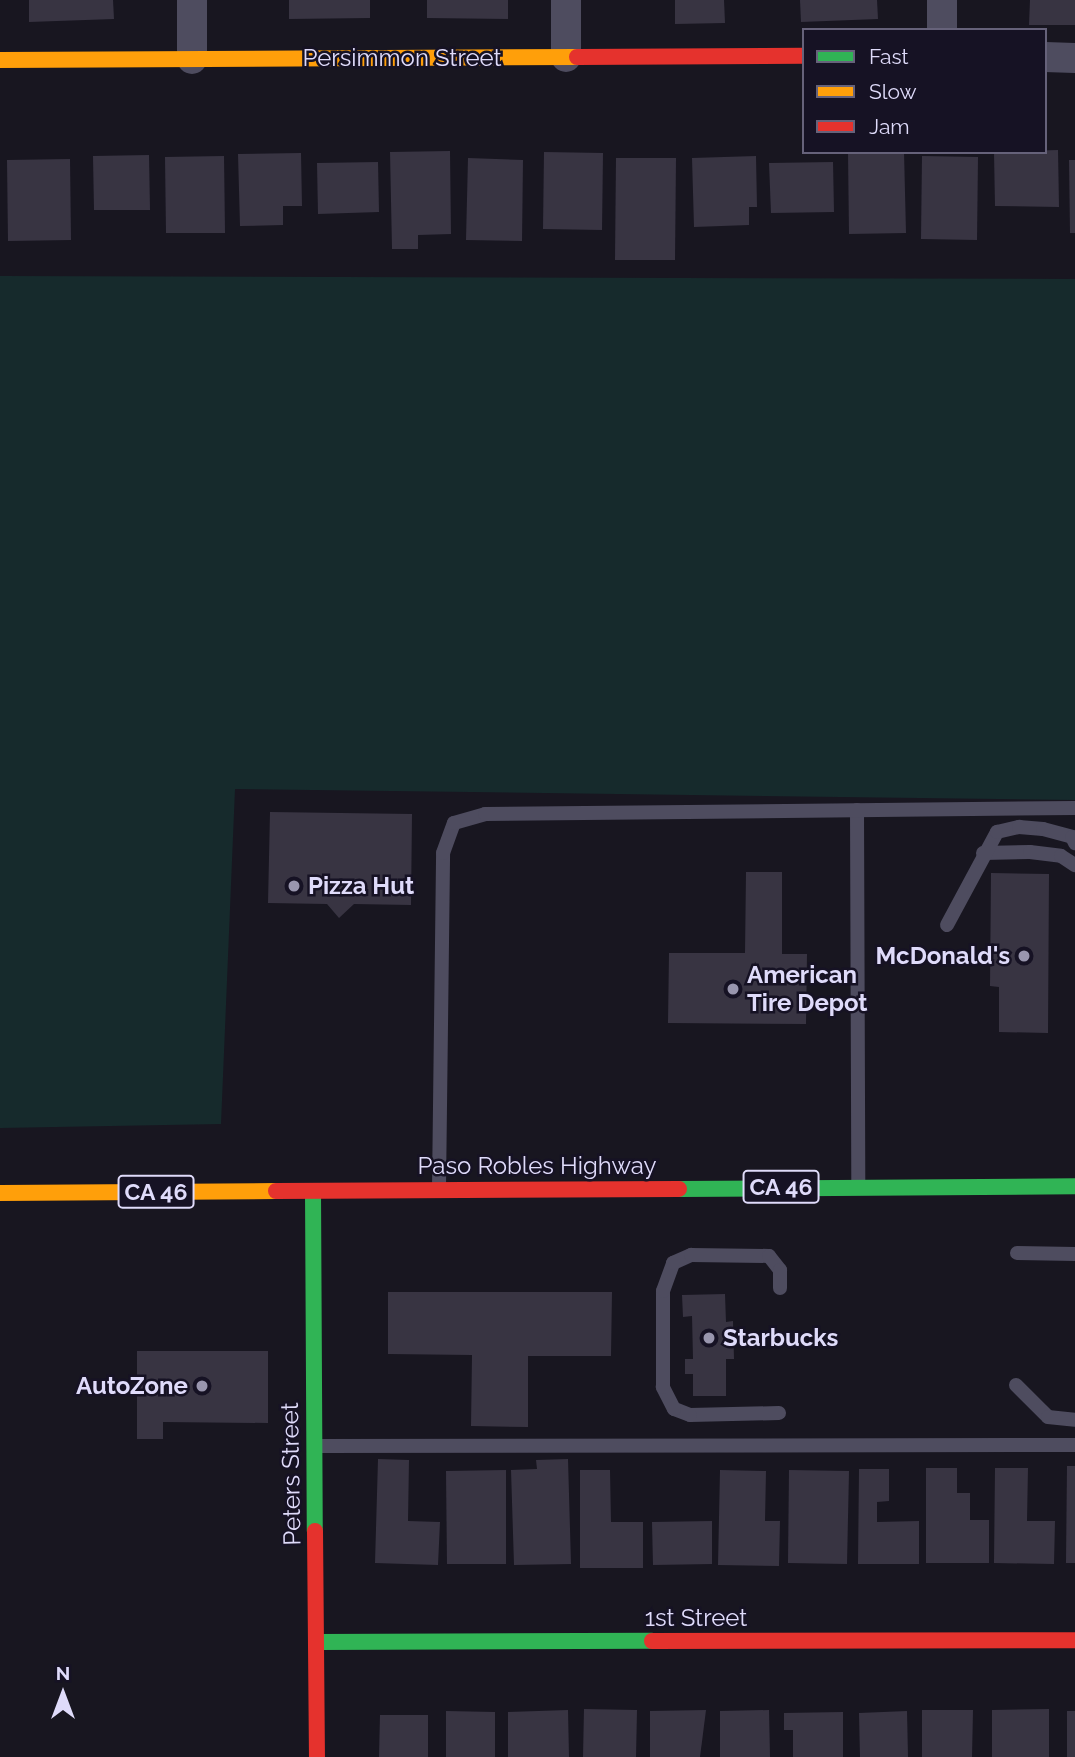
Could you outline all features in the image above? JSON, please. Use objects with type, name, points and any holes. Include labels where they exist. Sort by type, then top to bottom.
[{"type":"main road","name":"Persimmon Street","points":[[0,60],[802,56]]},
{"type":"main road","name":"Paso Robles Highway","points":[[0,1193],[1075,1186]]},
{"type":"main road","name":"Peters Street","points":[[313,1191],[312,1446],[318,1642],[317,1757]]},
{"type":"main road","name":"1st Street","points":[[318,1642],[1075,1640]]},
{"type":"street","points":[[192,0],[192,59]]},
{"type":"street","points":[[566,0],[566,57]]},
{"type":"street","points":[[942,0],[942,28]]},
{"type":"street","points":[[1047,57],[1075,58]]},
{"type":"lane","points":[[439,1189],[443,853],[454,823],[485,814],[1075,808]]},
{"type":"lane","points":[[857,810],[858,1187]]},
{"type":"lane","points":[[947,925],[983,853],[997,832],[1019,827],[1043,829],[1072,837],[1075,843]]},
{"type":"lane","points":[[983,853],[1030,852],[1061,856],[1075,865]]},
{"type":"lane","points":[[1017,1254],[1075,1254]]},
{"type":"lane","points":[[779,1413],[690,1415],[674,1409],[663,1387],[663,1291],[673,1264],[691,1255],[769,1256],[780,1270],[780,1288]]},
{"type":"lane","points":[[1016,1385],[1048,1417],[1075,1420]]},
{"type":"lane","points":[[312,1446],[1075,1445]]},
{"type":"green space","points":[[0,276],[1075,279],[1075,800],[235,789],[221,1124],[0,1128]]},
{"type":"building","points":[[29,0],[113,0],[114,19],[29,22]]},
{"type":"building","points":[[289,0],[370,0],[370,18],[289,19]]},
{"type":"building","points":[[427,0],[508,0],[508,19],[427,18]]},
{"type":"building","points":[[675,0],[724,0],[725,23],[675,24]]},
{"type":"building","points":[[800,0],[877,0],[878,19],[801,22]]},
{"type":"building","points":[[1030,0],[1075,0],[1075,25],[1029,25]]},
{"type":"building","points":[[1047,150],[1058,150],[1059,207],[995,206],[994,154],[1047,154]]},
{"type":"building","points":[[450,151],[451,234],[418,235],[418,249],[392,249],[390,152]]},
{"type":"building","points":[[544,152],[603,153],[602,230],[543,229]]},
{"type":"building","points":[[301,153],[302,206],[283,206],[283,225],[240,226],[238,154]]},
{"type":"building","points":[[848,154],[904,154],[906,233],[849,234]]},
{"type":"building","points":[[149,155],[150,210],[94,210],[93,156]]},
{"type":"building","points":[[224,156],[225,233],[166,233],[165,157]]},
{"type":"building","points":[[756,156],[757,207],[749,207],[749,225],[694,227],[692,158]]},
{"type":"building","points":[[922,156],[978,157],[977,240],[921,239]]},
{"type":"building","points":[[468,158],[523,160],[522,241],[466,240]]},
{"type":"building","points":[[616,158],[676,158],[675,260],[615,260]]},
{"type":"building","points":[[70,159],[71,240],[8,241],[7,160]]},
{"type":"building","points":[[1069,160],[1075,160],[1075,233],[1070,233]]},
{"type":"building","points":[[378,162],[379,212],[318,214],[317,163]]},
{"type":"building","points":[[833,162],[834,212],[771,213],[769,163]]},
{"type":"building","points":[[270,812],[412,814],[411,905],[354,904],[339,918],[327,904],[268,903]]},
{"type":"building","points":[[746,872],[782,872],[782,954],[807,954],[806,1024],[668,1023],[669,953],[745,953]]},
{"type":"building","points":[[991,873],[1049,874],[1048,1033],[999,1032],[999,987],[990,986]]},
{"type":"building","points":[[388,1292],[612,1292],[611,1356],[528,1356],[528,1427],[471,1426],[472,1355],[388,1354]]},
{"type":"building","points":[[725,1294],[726,1322],[733,1321],[734,1359],[726,1359],[726,1396],[693,1396],[693,1374],[685,1374],[685,1359],[693,1359],[692,1316],[683,1317],[682,1295]]},
{"type":"building","name":"AutoZone","points":[[137,1351],[268,1351],[268,1423],[163,1422],[163,1439],[137,1439]]},
{"type":"building","points":[[378,1459],[409,1460],[408,1521],[440,1522],[438,1565],[375,1563]]},
{"type":"building","points":[[568,1459],[571,1564],[514,1565],[511,1470],[537,1469],[536,1460]]},
{"type":"building","points":[[1067,1466],[1075,1466],[1075,1563],[1066,1563]]},
{"type":"building","points":[[926,1468],[957,1468],[957,1493],[970,1493],[970,1520],[989,1520],[989,1563],[926,1563]]},
{"type":"building","points":[[995,1468],[1028,1468],[1027,1521],[1055,1521],[1054,1564],[994,1563]]},
{"type":"building","points":[[859,1469],[889,1469],[889,1501],[877,1502],[877,1522],[919,1521],[919,1564],[858,1564]]},
{"type":"building","points":[[506,1470],[506,1564],[447,1564],[446,1471]]},
{"type":"building","points":[[580,1470],[610,1470],[611,1522],[643,1522],[643,1568],[580,1568]]},
{"type":"building","points":[[720,1470],[766,1471],[765,1521],[780,1521],[779,1566],[718,1565]]},
{"type":"building","points":[[789,1470],[849,1471],[847,1564],[788,1563]]},
{"type":"building","points":[[712,1521],[712,1564],[653,1565],[652,1522]]},
{"type":"building","points":[[584,1709],[637,1710],[636,1757],[583,1757]]},
{"type":"building","points":[[1049,1709],[1049,1757],[992,1757],[992,1710]]},
{"type":"building","points":[[568,1710],[569,1757],[508,1757],[508,1712]]},
{"type":"building","points":[[706,1710],[700,1757],[650,1757],[650,1711]]},
{"type":"building","points":[[769,1710],[770,1757],[720,1757],[720,1711]]},
{"type":"building","points":[[922,1710],[973,1710],[972,1757],[922,1757]]},
{"type":"building","points":[[446,1711],[495,1712],[495,1757],[446,1757]]},
{"type":"building","points":[[907,1711],[908,1757],[860,1757],[859,1713]]},
{"type":"building","points":[[1067,1711],[1075,1711],[1075,1757],[1067,1757]]},
{"type":"building","points":[[843,1712],[843,1757],[793,1757],[793,1730],[784,1730],[784,1713]]},
{"type":"building","points":[[380,1715],[428,1715],[428,1757],[379,1757]]},
{"type":"traffic: fast","points":[[679,1189],[1075,1186]]},
{"type":"traffic: fast","points":[[313,1191],[315,1531]]},
{"type":"traffic: fast","points":[[318,1642],[652,1641]]},
{"type":"traffic: slow","points":[[0,60],[577,57]]},
{"type":"traffic: slow","points":[[0,1193],[276,1191]]},
{"type":"traffic: jam","points":[[577,57],[802,56]]},
{"type":"traffic: jam","points":[[276,1191],[679,1189]]},
{"type":"traffic: jam","points":[[315,1531],[317,1757]]},
{"type":"traffic: jam","points":[[652,1641],[1075,1640]]},
{"type":"place","name":"Pizza Hut","points":[[294,886]]},
{"type":"place","name":"McDonald's","points":[[1024,956]]},
{"type":"place","name":"American Tire Depot","points":[[733,989]]},
{"type":"place","name":"Starbucks","points":[[709,1338]]},
{"type":"place","name":"AutoZone","points":[[202,1386]]}]
